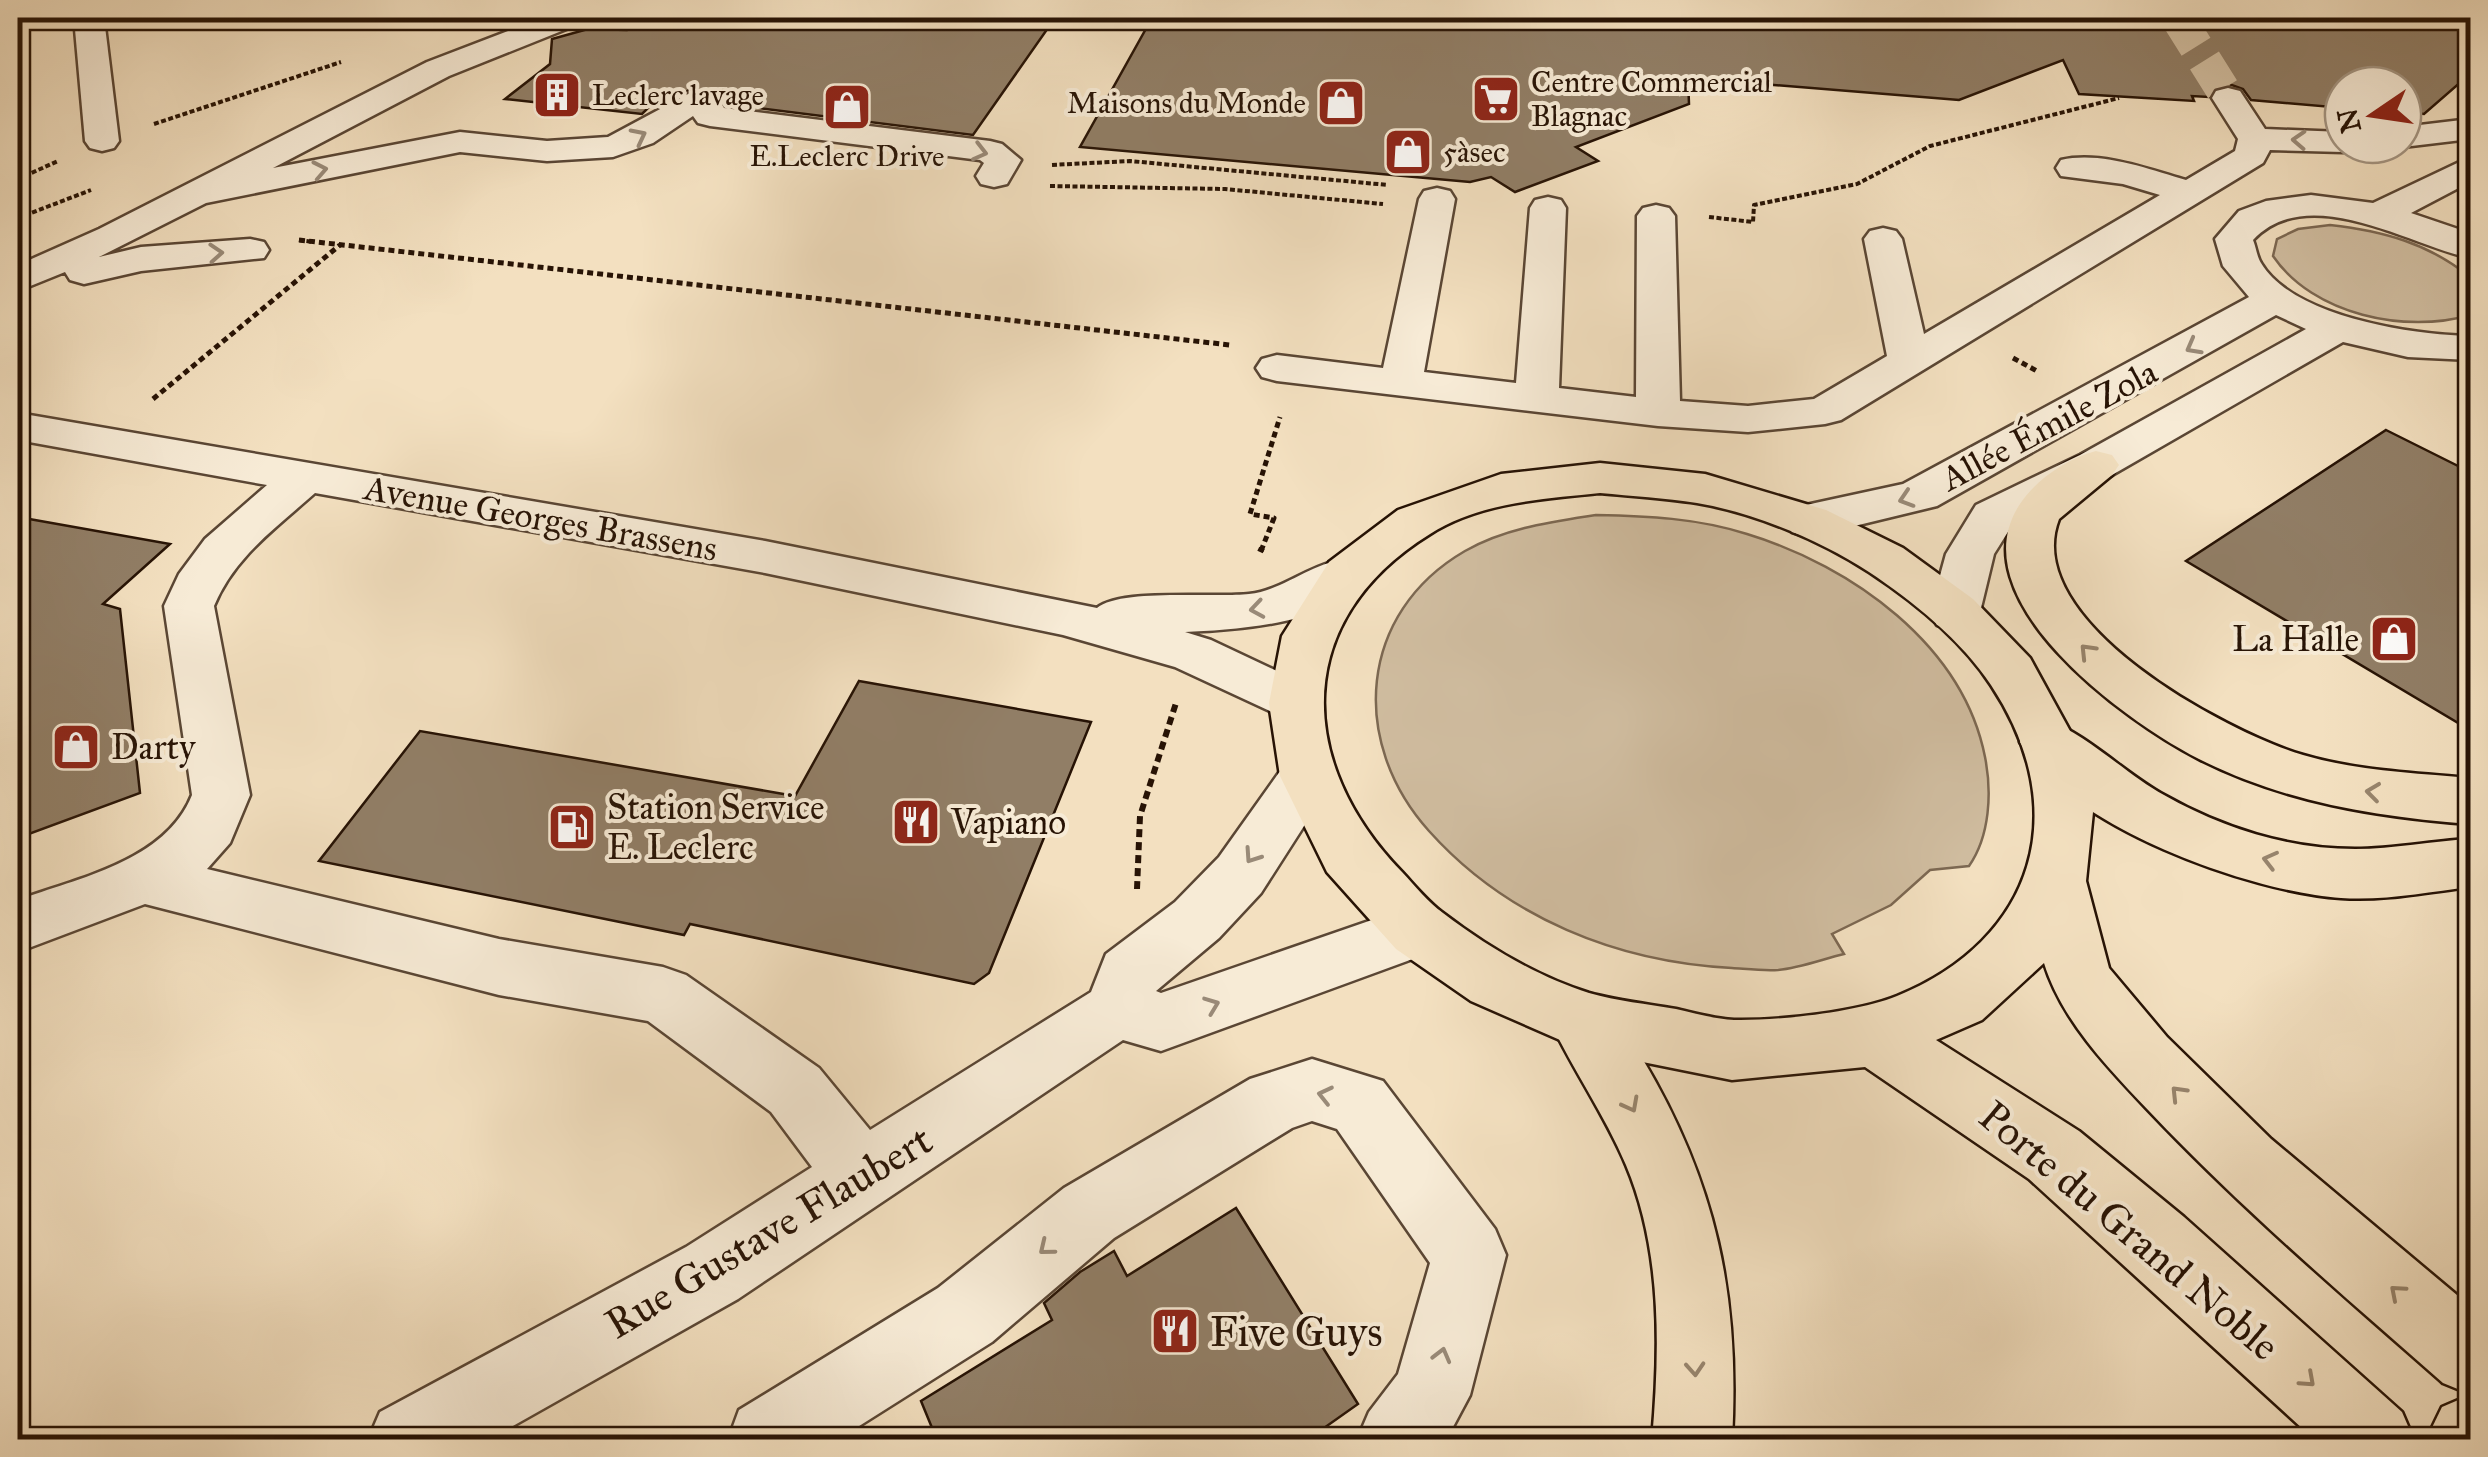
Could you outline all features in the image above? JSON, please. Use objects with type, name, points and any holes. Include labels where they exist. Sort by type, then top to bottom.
[{"type":"main road","points":[[2096,465],[2046,502],[2033,522],[2027,546],[2040,590],[2070,634],[2101,666],[2135,693],[2202,735],[2292,773],[2364,791],[2470,800]]},
{"type":"main road","points":[[2056,881],[2021,946],[1959,1000],[1874,1036],[1732,1050],[1583,1021],[1494,982],[1418,930],[1348,855],[1308,776],[1296,704],[1308,636],[1347,574],[1415,521],[1502,489],[1600,478],[1705,488],[1809,520],[1886,560],[1955,612],[2011,672],[2048,742],[2064,812],[2056,881],[2082,983],[2144,1058],[2246,1163],[2470,1356]]},
{"type":"main road","points":[[2048,742],[2070,762],[2168,824],[2250,855],[2341,873],[2470,862]]},
{"type":"main road","points":[[1583,1021],[1652,1144],[1681,1226],[1697,1383],[1692,1440]]},
{"type":"main road","name":"Porte du Grand Noble","points":[[1874,1036],[2054,1154],[2374,1440]]},
{"type":"street","points":[[18,279],[112,236],[438,69],[568,18]]},
{"type":"street","points":[[100,19],[102,141]]},
{"type":"street","points":[[1286,369],[1658,413],[1748,419],[1825,411],[2251,156],[2255,139],[2228,98]]},
{"type":"street","points":[[190,195],[460,142],[547,151],[613,148],[642,136],[690,103],[707,107],[710,116],[990,151],[1003,160],[997,170]]},
{"type":"street","points":[[2423,135],[2470,129]]},
{"type":"street","points":[[2255,139],[2323,141]]},
{"type":"street","points":[[2074,168],[2126,174],[2190,192]]},
{"type":"street","points":[[2378,214],[2470,168]]},
{"type":"street","points":[[1401,382],[1426,198]]},
{"type":"street","points":[[1537,398],[1548,208]]},
{"type":"street","points":[[2470,248],[2414,224],[2378,214],[2292,208],[2252,218],[2234,239],[2234,252],[2257,283],[2278,298],[2339,327],[2422,347],[2470,348]]},
{"type":"street","points":[[1658,413],[1675,216]]},
{"type":"street","points":[[112,236],[170,232]]},
{"type":"street","points":[[1884,239],[1910,360]]},
{"type":"street","points":[[18,288],[141,259],[250,250]]},
{"type":"street","name":"Allée Émile Zola","points":[[1809,520],[1837,510],[1896,503],[1920,495],[2278,298]]},
{"type":"street","name":"Allée Émile Zola","points":[[1955,612],[1970,554],[1992,516],[2096,465],[2339,327]]},
{"type":"street","name":"Avenue Georges Brassens","points":[[18,427],[765,557],[1063,617],[1192,653],[1296,704]]},
{"type":"street","points":[[18,926],[144,879],[185,853],[209,826],[221,795],[190,606],[196,582],[211,561],[306,478]]},
{"type":"street","name":"Avenue Georges Brassens","points":[[1063,617],[1252,612],[1290,603],[1347,574]]},
{"type":"street","points":[[1308,776],[1240,876],[1197,920],[1128,974],[1119,1010],[1161,1022],[1386,938],[1418,930]]},
{"type":"street","points":[[144,879],[499,967],[664,995],[795,1090],[863,1177]]},
{"type":"street","name":"Rue Gustave Flaubert","points":[[408,1440],[712,1274],[1119,1010]]},
{"type":"street","points":[[768,1438],[965,1315],[1089,1213],[1274,1102],[1312,1090],[1358,1104],[1469,1255],[1431,1395],[1397,1440]]},
{"type":"path","points":[[102,141],[348,60]]},
{"type":"path","points":[[1675,216],[1753,222],[1754,205],[1857,184],[1930,146],[2119,98]]},
{"type":"path","points":[[997,170],[1130,161],[1426,198]]},
{"type":"path","points":[[1050,186],[1225,188],[1426,198]]},
{"type":"path","points":[[296,240],[1299,352],[1286,369],[1250,514],[1274,518],[1265,546],[1252,560]]},
{"type":"path","points":[[143,407],[341,244]]},
{"type":"path","points":[[1138,903],[1134,856],[1141,796],[1181,690]]},
{"type":"shaded area","points":[[2330,225],[2404,240],[2454,265],[2470,277],[2470,315],[2418,322],[2390,320],[2336,306],[2312,293],[2273,256],[2277,239],[2298,229]]},
{"type":"shaded area","points":[[1596,515],[1691,521],[1747,534],[1825,567],[1863,589],[1897,616],[1928,646],[1953,679],[1973,717],[1985,757],[1988,813],[1969,866],[1930,870],[1891,905],[1832,934],[1844,954],[1767,970],[1689,964],[1606,945],[1529,911],[1460,862],[1429,831],[1403,796],[1386,758],[1377,720],[1377,681],[1385,643],[1403,608],[1429,577],[1465,551],[1512,531]]},
{"type":"building","points":[[641,18],[1055,18],[973,135],[726,104],[720,96],[691,89],[658,106],[651,105],[642,114],[505,99],[550,64],[552,39],[588,29],[627,30]]},
{"type":"building","name":"Centre Commercial Blagnac","points":[[1152,18],[2470,18],[2470,74],[2424,114],[2423,65],[2323,65],[2323,106],[2251,100],[2243,89],[2229,84],[2215,87],[2209,97],[2192,96],[2194,101],[2079,94],[2063,60],[1959,100],[1688,78],[1689,104],[1576,147],[1598,161],[1515,192],[1491,177],[1470,182],[1080,147]]},
{"type":"building","name":"La Halle","points":[[2386,430],[2470,472],[2470,730],[2186,561]]},
{"type":"building","points":[[18,517],[170,544],[103,604],[120,609],[140,793],[18,838]]},
{"type":"building","points":[[859,681],[1091,722],[989,973],[974,984],[690,924],[684,935],[319,861],[420,731],[795,796]]},
{"type":"building","name":"Five Guys","points":[[1236,1208],[1358,1404],[1307,1440],[937,1440],[921,1401],[1052,1320],[1044,1303],[1080,1272],[1114,1251],[1127,1276]]},
{"type":"tunnel","points":[[2178,18],[2228,98]]},
{"type":"place","name":"Leclerc lavage","points":[[557,95]]},
{"type":"place","name":"Centre Commercial Blagnac","points":[[1496,99]]},
{"type":"place","name":"Maisons du Monde","points":[[1341,103]]},
{"type":"place","name":"E.Leclerc Drive","points":[[847,107]]},
{"type":"place","name":"5àsec","points":[[1408,152]]},
{"type":"place","name":"La Halle","points":[[2394,639]]},
{"type":"place","name":"Darty","points":[[76,747]]},
{"type":"place","name":"Vapiano","points":[[916,822]]},
{"type":"place","name":"Station Service E. Leclerc","points":[[572,827]]},
{"type":"place","name":"Five Guys","points":[[1175,1331]]}]
